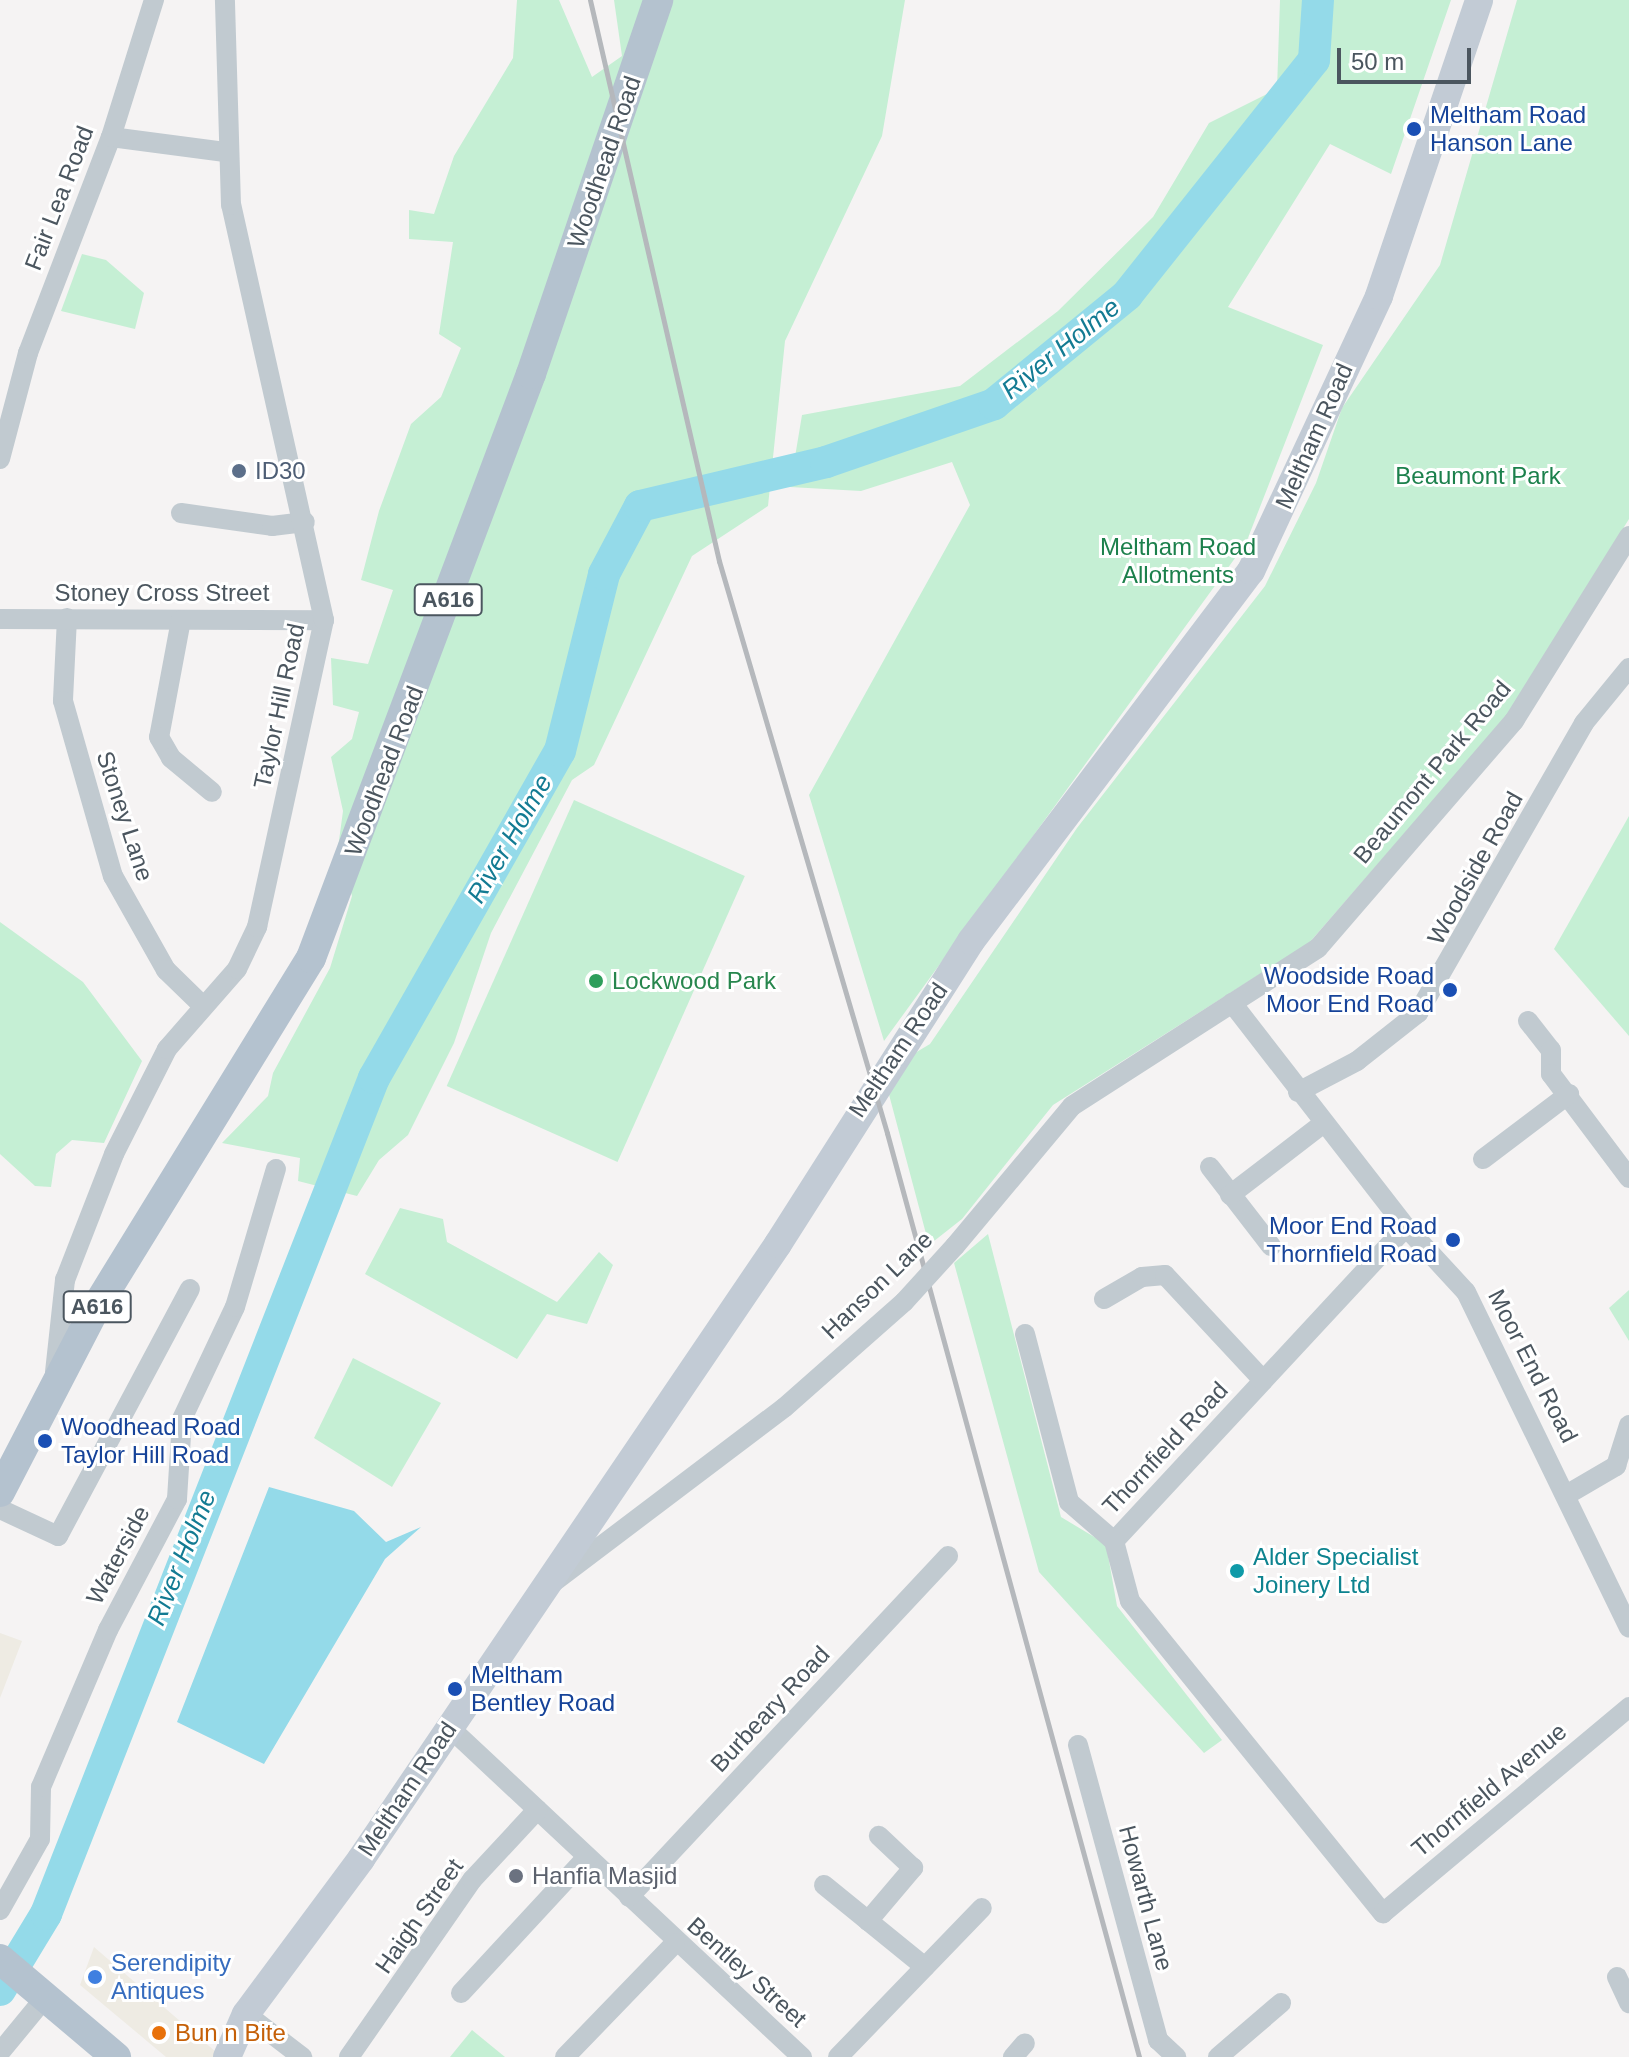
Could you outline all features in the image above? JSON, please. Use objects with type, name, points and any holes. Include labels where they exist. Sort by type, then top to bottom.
[{"type":"main road","name":"Woodhead Road","points":[[0,1492],[55,1378],[311,958],[531,374],[658,0]]},
{"type":"main road","name":"Meltham Road","points":[[227,2057],[246,2014],[448,1726],[778,1244],[971,941],[1251,571],[1379,296],[1479,0]]},
{"type":"main road","points":[[0,1959],[44,1991],[94,2049]]},
{"type":"street","name":"Fair Lea Road","points":[[0,459],[28,353],[111,137],[154,0]]},
{"type":"street","name":"Taylor Hill Road","points":[[55,1378],[65,1280],[111,1161],[167,1049],[202,1005],[237,969],[257,927],[324,620],[305,522],[241,263],[225,152],[225,0]]},
{"type":"street","points":[[111,137],[225,152]]},
{"type":"street","points":[[181,513],[272,526],[305,522]]},
{"type":"street","name":"Beaumont Park Road","points":[[1232,1003],[1318,948],[1514,721],[1629,536]]},
{"type":"street","name":"Stoney Lane","points":[[67,618],[63,701],[113,876],[166,970],[202,1005]]},
{"type":"street","name":"Stoney Cross Street","points":[[0,619],[324,620]]},
{"type":"street","points":[[181,620],[159,737],[171,758],[212,792]]},
{"type":"street","name":"Woodside Road","points":[[1298,1092],[1357,1061],[1418,1013],[1584,723],[1629,668]]},
{"type":"street","name":"Hanson Lane","points":[[541,1590],[699,1475],[904,1302],[1072,1106],[1232,1003]]},
{"type":"street","name":"Moor End Road","points":[[1232,1003],[1298,1092],[1406,1227],[1466,1292],[1568,1494],[1629,1627]]},
{"type":"street","points":[[1528,1021],[1551,1050],[1551,1074],[1569,1094],[1629,1178]]},
{"type":"street","points":[[1483,1159],[1569,1094]]},
{"type":"street","points":[[1230,1195],[1324,1123]]},
{"type":"street","points":[[1210,1167],[1271,1246]]},
{"type":"street","name":"Waterside","points":[[0,1910],[40,1839],[41,1787],[108,1630],[177,1499],[182,1419],[235,1307],[276,1169]]},
{"type":"street","name":"Thornfield Road","points":[[1383,1913],[1130,1601],[1114,1541],[1406,1227]]},
{"type":"street","points":[[1104,1299],[1142,1277],[1165,1275],[1263,1380]]},
{"type":"street","points":[[0,1509],[58,1536],[190,1289]]},
{"type":"street","points":[[1025,1334],[1069,1502],[1114,1541]]},
{"type":"street","points":[[1568,1494],[1616,1466],[1629,1425]]},
{"type":"street","name":"Burbeary Road","points":[[629,1897],[948,1556]]},
{"type":"street","name":"Thornfield Avenue","points":[[1383,1913],[1629,1707]]},
{"type":"street","name":"Bentley Street","points":[[448,1726],[675,1943],[802,2057]]},
{"type":"street","name":"Howarth Lane","points":[[1078,1745],[1158,2040],[1176,2057]]},
{"type":"street","name":"Haigh Street","points":[[349,2057],[472,1880],[537,1810]]},
{"type":"street","points":[[868,1921],[913,1868],[879,1836]]},
{"type":"street","points":[[461,1993],[587,1857]]},
{"type":"street","points":[[824,1885],[925,1967]]},
{"type":"street","points":[[838,2057],[982,1908]]},
{"type":"street","points":[[565,2057],[675,1943]]},
{"type":"street","points":[[1617,1977],[1629,2003]]},
{"type":"street","points":[[2,2050],[44,1991]]},
{"type":"street","points":[[1218,2057],[1281,2003]]},
{"type":"street","points":[[246,2014],[302,2057]]},
{"type":"shaded area","points":[[0,1633],[22,1641],[0,1698]]},
{"type":"shaded area","points":[[94,1947],[216,2052],[218,2057],[166,2057],[80,1985]]},
{"type":"green space","points":[[517,0],[559,0],[592,77],[622,56],[614,0],[905,0],[882,136],[785,341],[768,506],[692,556],[594,765],[572,780],[491,933],[454,1043],[408,1135],[379,1160],[357,1196],[298,1181],[300,1158],[222,1143],[268,1096],[273,1073],[330,968],[352,896],[338,848],[343,811],[331,757],[352,739],[359,712],[333,705],[331,658],[368,664],[393,590],[361,580],[379,511],[411,424],[441,397],[461,348],[439,334],[453,242],[409,239],[409,210],[434,214],[454,156],[513,58]]},
{"type":"green space","name":"Meltham Road Allotments","points":[[1280,0],[1451,0],[1391,174],[1330,144],[1228,307],[1323,345],[1246,543],[884,1041],[809,795],[970,505],[952,462],[861,491],[790,487],[802,415],[960,386],[1058,311],[1153,217],[1209,123],[1277,89]]},
{"type":"green space","name":"Beaumont Park","points":[[1517,0],[1629,0],[1629,519],[1506,717],[1309,943],[1053,1105],[962,1219],[929,1245],[883,1072],[930,1044],[1077,828],[1265,586],[1316,483],[1342,408],[1440,265]]},
{"type":"green space","points":[[82,254],[106,260],[144,293],[135,329],[61,311]]},
{"type":"green space","name":"Lockwood Park","points":[[574,800],[745,876],[618,1162],[447,1086]]},
{"type":"green space","points":[[1629,816],[1629,1036],[1554,949]]},
{"type":"green space","points":[[0,922],[83,982],[142,1061],[104,1143],[72,1140],[56,1154],[51,1187],[35,1186],[0,1154]]},
{"type":"green space","points":[[400,1208],[443,1219],[447,1242],[557,1302],[599,1252],[613,1265],[587,1324],[547,1314],[517,1359],[365,1274]]},
{"type":"green space","points":[[988,1234],[1061,1517],[1106,1544],[1117,1606],[1222,1740],[1204,1753],[1039,1572],[954,1263]]},
{"type":"green space","points":[[1629,1290],[1629,1341],[1609,1308]]},
{"type":"green space","points":[[353,1358],[441,1403],[392,1487],[314,1438]]},
{"type":"green space","points":[[472,2030],[505,2057],[450,2057]]},
{"type":"water","points":[[269,1487],[354,1511],[386,1542],[421,1527],[385,1559],[264,1764],[177,1722]]},
{"type":"waterway","name":"River Holme","points":[[0,1990],[46,1914],[374,1078],[560,751],[604,574],[640,506],[826,462],[994,404],[1127,295],[1314,60],[1318,0]]},
{"type":"railway","points":[[590,0],[719,561],[887,1133],[1139,2057]]},
{"type":"place","name":"Meltham Road Hanson Lane","points":[[1414,129]]},
{"type":"place","name":"ID30","points":[[239,471]]},
{"type":"place","name":"Lockwood Park","points":[[596,981]]},
{"type":"place","name":"Woodside Road Moor End Road","points":[[1450,990]]},
{"type":"place","name":"Moor End Road Thornfield Road","points":[[1453,1240]]},
{"type":"place","name":"Woodhead Road Taylor Hill Road","points":[[45,1441]]},
{"type":"place","name":"Alder Specialist Joinery Ltd","points":[[1237,1571]]},
{"type":"place","name":"Meltham Bentley Road","points":[[455,1689]]},
{"type":"place","name":"Hanfia Masjid","points":[[516,1876]]},
{"type":"place","name":"Serendipity Antiques","points":[[95,1977]]},
{"type":"place","name":"Bun n Bite","points":[[159,2033]]}]
